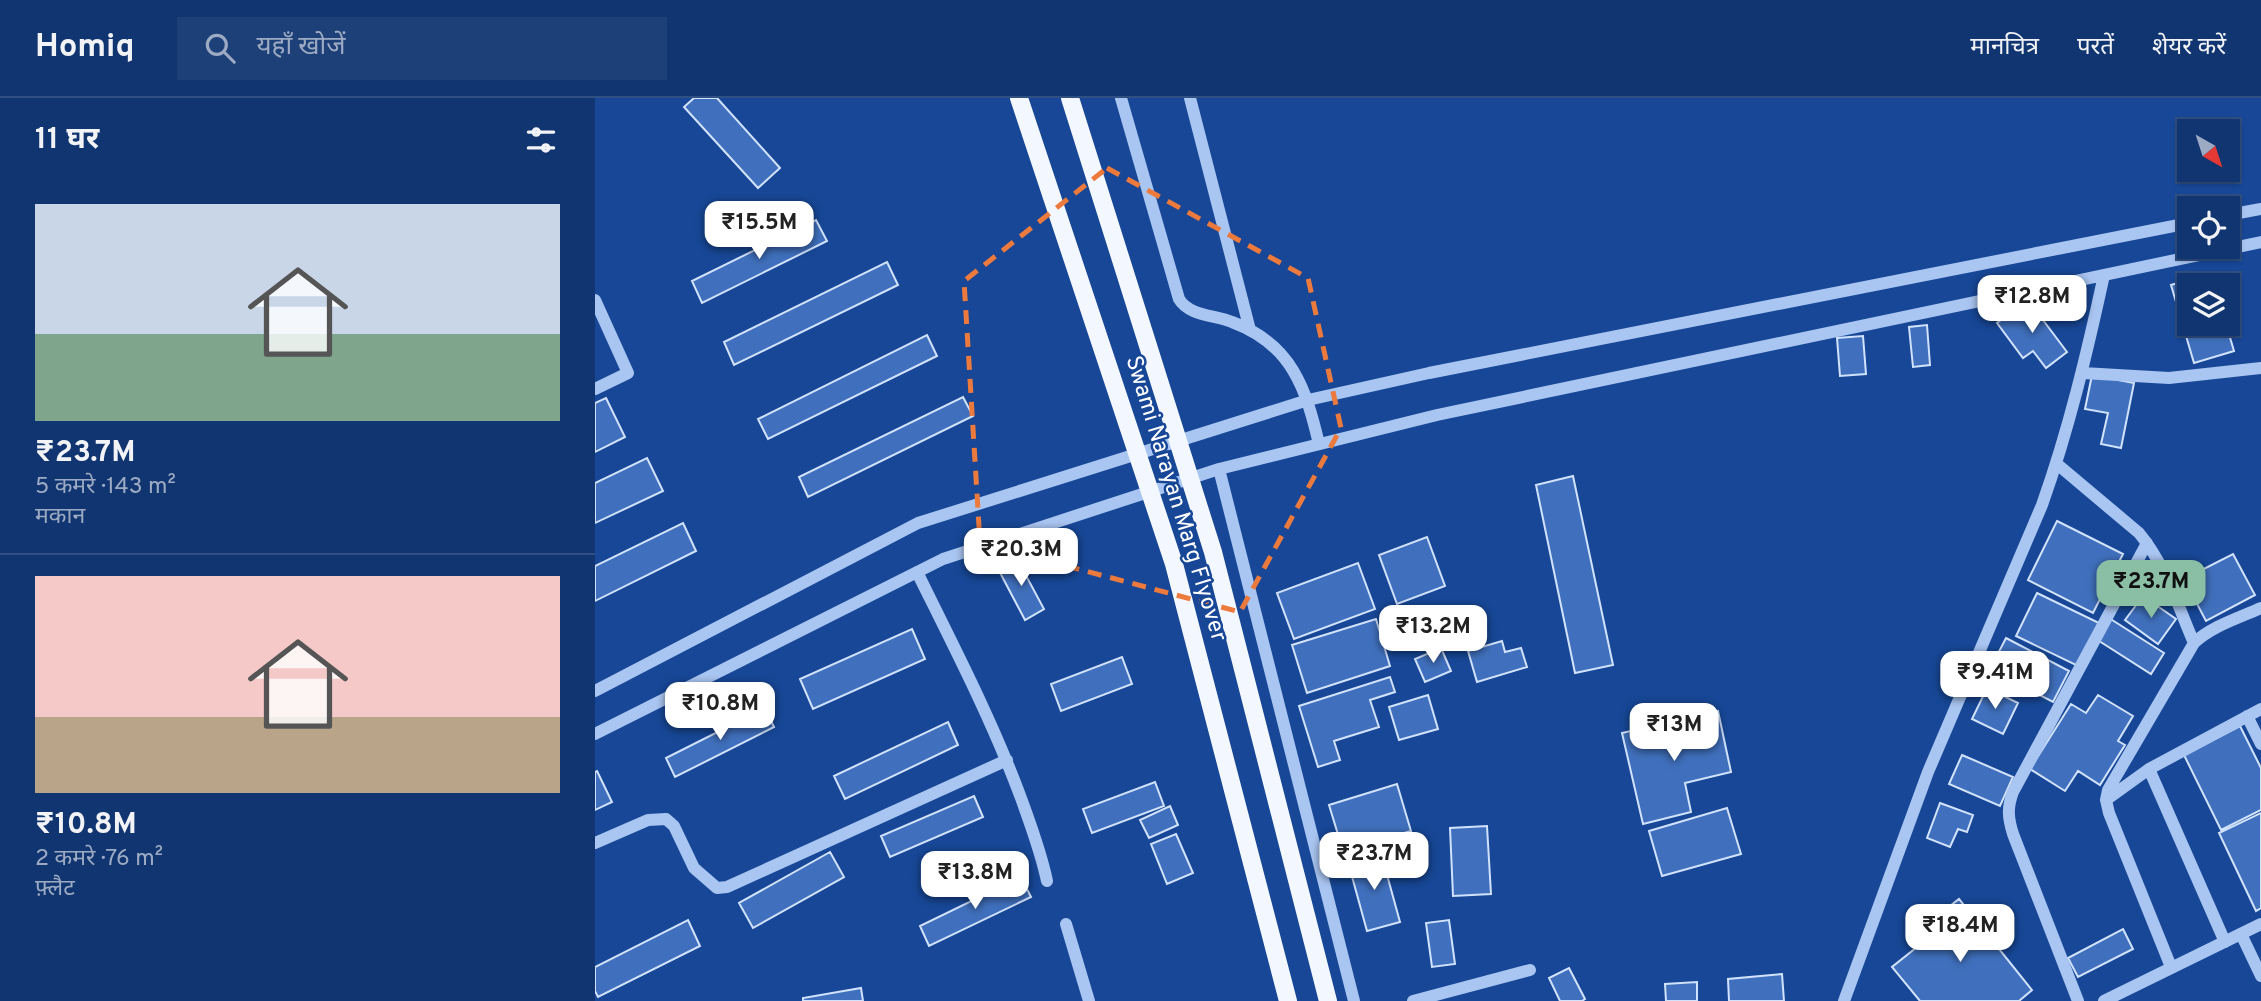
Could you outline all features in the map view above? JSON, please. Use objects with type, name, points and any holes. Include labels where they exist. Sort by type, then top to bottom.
[{"type":"main road","name":"Swami Narayan Marg Flyover","points":[[1019,98],[1174,564],[1288,1001]]},
{"type":"main road","name":"Swami Narayan Marg Flyover","points":[[1070,98],[1213,552],[1328,1001]]},
{"type":"street","points":[[1121,98],[1179,299],[1187,309],[1234,322],[1249,330],[1263,338],[1283,356],[1299,379],[1308,400],[1319,444]]},
{"type":"street","points":[[1189,98],[1249,330]]},
{"type":"street","points":[[2240,213],[2261,209]]},
{"type":"street","points":[[595,691],[918,523],[1308,400],[1443,370],[2177,225]]},
{"type":"street","points":[[595,734],[943,559],[1219,469],[1437,415],[2261,243]]},
{"type":"street","points":[[1844,1001],[1928,772],[2057,464],[2083,373],[2104,275]]},
{"type":"street","points":[[595,300],[628,373],[595,389]]},
{"type":"street","points":[[2083,373],[2169,378],[2261,368]]},
{"type":"street","points":[[2057,464],[2139,533],[2147,543],[2158,559],[2194,643]]},
{"type":"street","points":[[1219,469],[1354,1001]]},
{"type":"street","points":[[2078,1001],[2013,834],[2008,818],[2008,805],[2147,543]]},
{"type":"street","points":[[917,572],[983,705],[1007,760],[1041,852],[1047,881]]},
{"type":"street","points":[[2171,967],[2106,800],[2108,790],[2194,643],[2201,636],[2261,608]]},
{"type":"street","points":[[2106,800],[2149,769],[2261,709]]},
{"type":"street","points":[[2248,716],[2261,744]]},
{"type":"street","points":[[595,844],[648,820],[666,819],[674,826],[694,868],[717,888],[727,887],[1007,760]]},
{"type":"street","points":[[2149,769],[2225,942]]},
{"type":"street","points":[[1066,924],[1089,1001]]},
{"type":"street","points":[[2104,1001],[2261,924]]},
{"type":"street","points":[[2241,933],[2261,976]]},
{"type":"street","points":[[1413,1001],[1530,970]]},
{"type":"highlighted area","points":[[1107,168],[1308,278],[1341,428],[1240,612],[980,543],[964,281]]},
{"type":"building","points":[[694,98],[717,98],[780,168],[758,188],[684,107]]},
{"type":"building","points":[[816,220],[827,241],[702,303],[692,281]]},
{"type":"building","points":[[887,262],[898,285],[734,365],[724,342]]},
{"type":"building","points":[[2177,283],[2177,305],[2171,285]]},
{"type":"building","points":[[2028,300],[2067,352],[2046,368],[2033,351],[2023,358],[1997,323]]},
{"type":"building","points":[[1927,325],[1930,365],[1913,367],[1909,327]]},
{"type":"building","points":[[927,335],[937,356],[768,439],[758,419]]},
{"type":"building","points":[[1863,336],[1866,374],[1840,376],[1837,338]]},
{"type":"building","points":[[2186,336],[2230,336],[2234,351],[2194,363]]},
{"type":"building","points":[[2092,375],[2134,383],[2121,448],[2101,444],[2108,413],[2085,409]]},
{"type":"building","points":[[963,397],[973,416],[808,497],[799,477]]},
{"type":"building","points":[[606,398],[625,437],[595,452],[595,403]]},
{"type":"building","points":[[647,458],[663,491],[595,523],[595,483]]},
{"type":"building","points":[[1573,476],[1613,665],[1575,673],[1536,485]]},
{"type":"building","points":[[2057,521],[2123,554],[2093,613],[2028,580]]},
{"type":"building","points":[[683,523],[696,551],[595,601],[595,566]]},
{"type":"building","points":[[1427,537],[1445,586],[1397,604],[1379,555]]},
{"type":"building","points":[[2233,554],[2255,595],[2206,621],[2184,579]]},
{"type":"building","points":[[1016,557],[1044,609],[1025,620],[997,567]]},
{"type":"building","points":[[1358,563],[1375,609],[1294,639],[1277,593]]},
{"type":"building","points":[[2037,593],[2099,623],[2078,666],[2016,636]]},
{"type":"building","points":[[2143,596],[2176,619],[2158,644],[2125,620]]},
{"type":"building","points":[[1422,616],[1429,633],[1399,645],[1393,627]]},
{"type":"building","points":[[2109,618],[2164,653],[2151,674],[2096,639]]},
{"type":"building","points":[[1376,619],[1390,666],[1307,693],[1292,645]]},
{"type":"building","points":[[912,629],[925,659],[813,709],[800,679]]},
{"type":"building","points":[[2006,638],[2069,671],[2053,702],[1990,669]]},
{"type":"building","points":[[1502,641],[1505,652],[1521,648],[1527,667],[1477,682],[1468,651]]},
{"type":"building","points":[[1441,648],[1451,671],[1425,682],[1415,659]]},
{"type":"building","points":[[1122,657],[1132,684],[1061,711],[1051,684]]},
{"type":"building","points":[[1390,677],[1395,692],[1370,700],[1379,727],[1334,741],[1340,760],[1318,767],[1299,706]]},
{"type":"building","points":[[1987,688],[2018,703],[2003,734],[1972,719]]},
{"type":"building","points":[[1428,695],[1438,729],[1399,740],[1389,707]]},
{"type":"building","points":[[2098,695],[2133,716],[2118,741],[2125,745],[2100,785],[2078,771],[2065,791],[2030,769],[2071,704],[2086,713]]},
{"type":"building","points":[[765,708],[774,727],[675,777],[666,758]]},
{"type":"building","points":[[1718,711],[1731,772],[1685,783],[1691,812],[1643,824],[1622,733]]},
{"type":"building","points":[[948,722],[958,745],[845,799],[834,776]]},
{"type":"building","points":[[2240,726],[2261,768],[2261,810],[2221,830],[2184,755]]},
{"type":"building","points":[[1962,755],[2013,777],[2000,806],[1949,784]]},
{"type":"building","points":[[597,771],[612,802],[595,810],[595,772]]},
{"type":"building","points":[[1155,782],[1164,806],[1092,833],[1083,809]]},
{"type":"building","points":[[1397,784],[1411,831],[1343,851],[1329,805]]},
{"type":"building","points":[[974,796],[983,817],[890,857],[881,836]]},
{"type":"building","points":[[1940,803],[1973,815],[1967,832],[1958,829],[1950,847],[1927,838]]},
{"type":"building","points":[[1170,806],[1178,825],[1149,838],[1140,820]]},
{"type":"building","points":[[1727,808],[1741,854],[1662,876],[1649,831]]},
{"type":"building","points":[[2261,813],[2261,908],[2256,911],[2219,833]]},
{"type":"building","points":[[1487,826],[1491,894],[1453,896],[1450,828]]},
{"type":"building","points":[[1176,834],[1193,873],[1167,884],[1151,844]]},
{"type":"building","points":[[830,852],[844,877],[753,928],[739,903]]},
{"type":"building","points":[[1381,853],[1400,922],[1367,931],[1348,862]]},
{"type":"building","points":[[1021,877],[1031,897],[929,946],[920,926]]},
{"type":"building","points":[[1959,899],[2032,990],[2019,1001],[1920,1001],[1892,967],[1937,931],[1930,922]]},
{"type":"building","points":[[688,920],[700,946],[598,997],[595,991],[595,967]]},
{"type":"building","points":[[1449,920],[1455,964],[1432,967],[1426,923]]},
{"type":"building","points":[[2123,929],[2133,949],[2078,977],[2068,958]]},
{"type":"building","points":[[1569,968],[1585,999],[1582,1001],[1560,1001],[1549,978]]},
{"type":"building","points":[[1782,974],[1784,1001],[1729,1001],[1728,979]]},
{"type":"building","points":[[1697,982],[1697,1001],[1666,1001],[1665,984]]},
{"type":"building","points":[[861,988],[863,1001],[803,1001],[803,998]]}]
